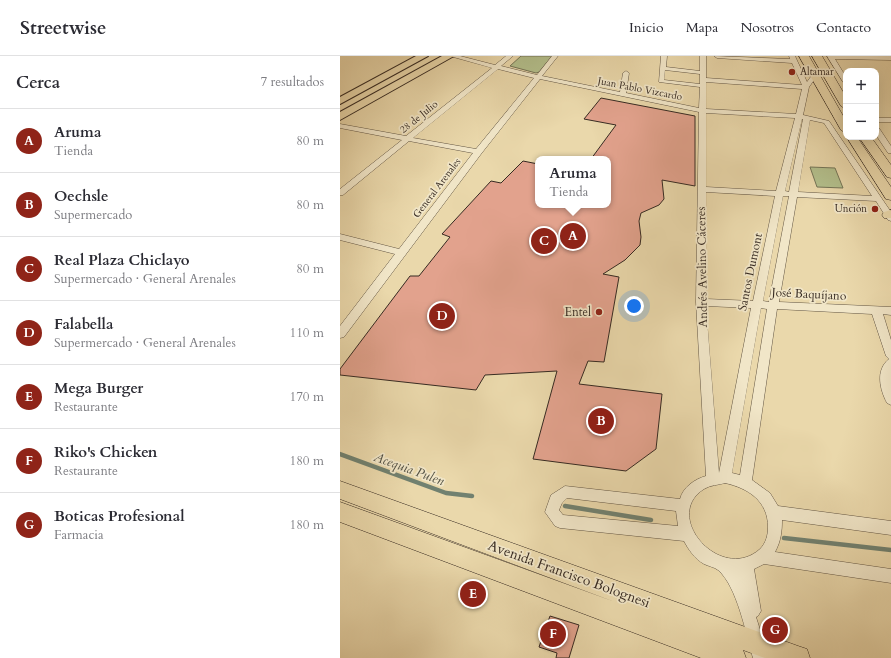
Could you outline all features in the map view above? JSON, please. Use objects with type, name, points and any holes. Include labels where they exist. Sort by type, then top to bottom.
[{"type":"highway","points":[[340,101],[423,56]]},
{"type":"highway","points":[[340,117],[449,56]]},
{"type":"main road","points":[[804,56],[843,125]]},
{"type":"main road","points":[[817,56],[845,104]]},
{"type":"main road","points":[[794,62],[814,76]]},
{"type":"main road","points":[[853,140],[891,196]]},
{"type":"main road","points":[[867,140],[891,174]]},
{"type":"main road","name":"Avenida Francisco Bolognesi","points":[[340,490],[759,651],[798,658]]},
{"type":"main road","name":"Avenida Francisco Bolognesi","points":[[340,512],[734,658]]},
{"type":"street","name":"Juan Pablo Vizcardo","points":[[453,56],[537,77],[703,111],[803,117],[827,122],[877,199]]},
{"type":"street","name":"28 de Julio","points":[[340,193],[510,56]]},
{"type":"street","name":"General Arenales","points":[[340,334],[478,152],[555,56]]},
{"type":"street","points":[[664,56],[661,81],[703,80],[806,87],[794,62],[717,56]]},
{"type":"street","name":"Andrés Avelino Cáceres","points":[[703,56],[701,302],[719,477]]},
{"type":"street","points":[[831,57],[891,58]]},
{"type":"street","points":[[831,57],[843,77]]},
{"type":"street","points":[[662,68],[703,80]]},
{"type":"street","points":[[623,95],[626,73]]},
{"type":"street","name":"Santos Dumont","points":[[745,482],[773,305],[793,194],[806,87],[814,76]]},
{"type":"street","name":"Santos Dumont","points":[[719,477],[780,193],[803,117]]},
{"type":"street","points":[[879,120],[891,120]]},
{"type":"street","points":[[340,126],[478,152]]},
{"type":"street","points":[[879,134],[891,151]]},
{"type":"street","points":[[702,189],[877,199],[890,216]]},
{"type":"street","points":[[340,238],[402,253]]},
{"type":"street","name":"José Baquíjano","points":[[701,302],[889,311]]},
{"type":"street","points":[[876,310],[891,356]]},
{"type":"street","points":[[889,311],[891,322]]},
{"type":"street","points":[[891,363],[886,373],[885,383],[891,400]]},
{"type":"street","points":[[719,477],[745,482],[757,489],[767,500],[774,512],[776,525],[775,537],[771,548],[763,557],[746,565],[723,565],[708,558],[695,548],[686,534],[682,520],[683,506],[687,496],[694,488],[703,482],[719,477]]},
{"type":"street","points":[[683,506],[565,492],[556,499],[552,512],[560,521],[686,534]]},
{"type":"street","points":[[774,512],[891,528]]},
{"type":"street","points":[[763,557],[891,576]]},
{"type":"street","points":[[723,565],[732,576],[740,590],[759,651]]},
{"type":"street","points":[[746,565],[759,651]]},
{"type":"green space","points":[[521,56],[552,56],[539,72],[536,73],[510,66]]},
{"type":"green space","points":[[810,167],[835,168],[843,188],[817,187]]},
{"type":"building","points":[[601,98],[695,116],[695,186],[662,180],[664,199],[659,205],[641,213],[639,221],[641,237],[640,245],[625,260],[603,274],[619,277],[604,362],[588,361],[579,384],[662,394],[656,449],[626,471],[533,459],[557,371],[485,375],[476,390],[340,375],[340,369],[410,276],[419,276],[450,237],[442,234],[491,181],[501,183],[523,161],[535,163],[535,208],[611,208],[611,156],[593,156],[616,125],[584,119]]},
{"type":"building","points":[[472,583],[482,587],[473,605],[463,601]]},
{"type":"building","points":[[550,616],[579,625],[569,658],[556,658],[557,653],[539,647]]},
{"type":"waterway","name":"Acequia Pulen","points":[[340,454],[446,493],[472,496]]},
{"type":"waterway","name":"Acequia Pulen","points":[[565,506],[651,520]]},
{"type":"waterway","name":"Acequia Pulen","points":[[784,538],[891,550]]},
{"type":"place","name":"Altamar","points":[[792,72]]},
{"type":"place","name":"Unción","points":[[875,209]]},
{"type":"place","name":"Aruma","points":[[573,236]]},
{"type":"place","name":"Real Plaza Chiclayo","points":[[544,241]]},
{"type":"place","name":"Entel","points":[[599,312]]},
{"type":"place","name":"Falabella","points":[[442,316]]},
{"type":"place","name":"Oechsle","points":[[601,421]]},
{"type":"place","name":"Mega Burger","points":[[473,594]]},
{"type":"place","name":"Boticas Profesional","points":[[775,630]]},
{"type":"place","name":"Riko's Chicken","points":[[553,634]]}]
